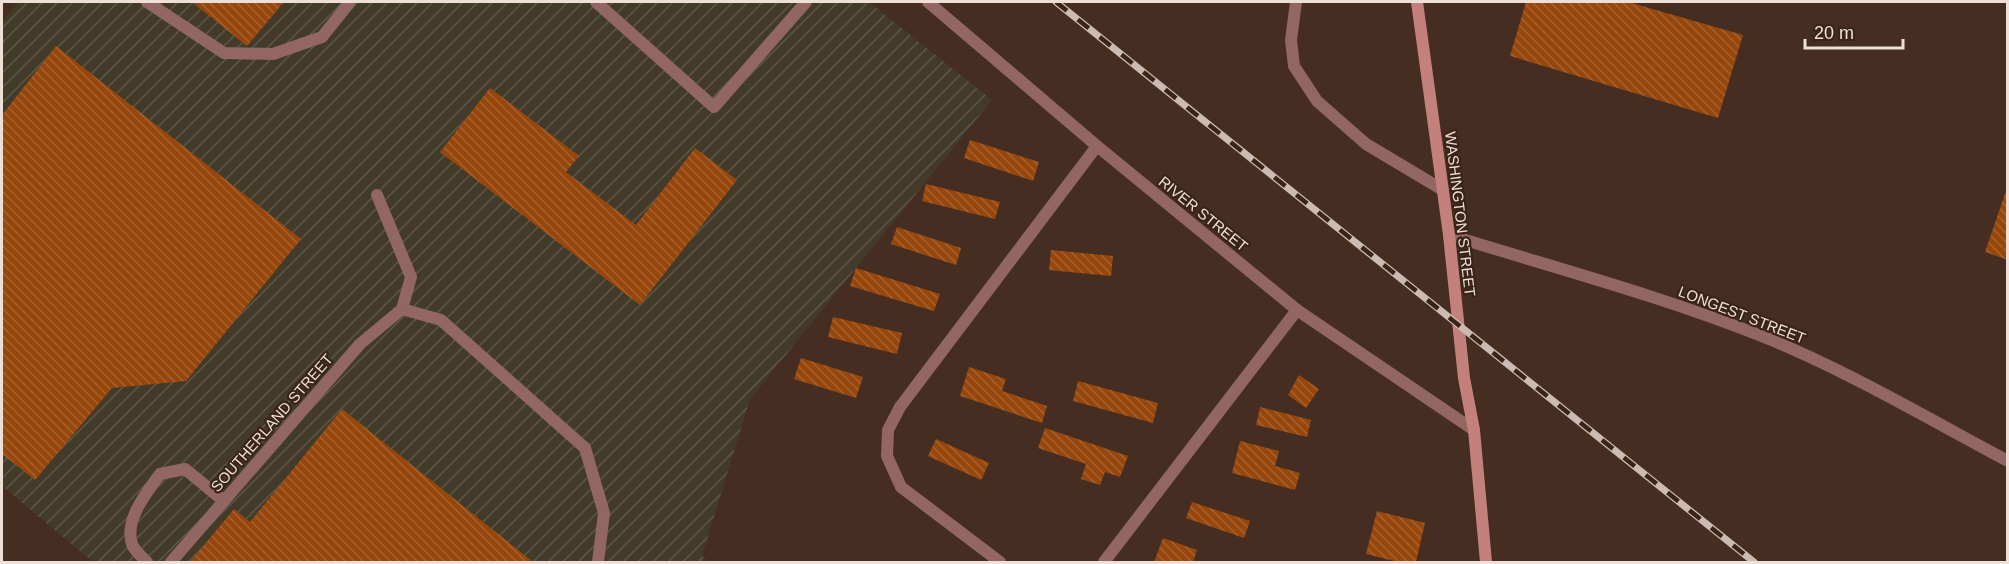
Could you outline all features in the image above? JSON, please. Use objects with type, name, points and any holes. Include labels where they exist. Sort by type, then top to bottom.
[{"type":"street","points":[[147,2],[224,53],[273,54],[322,37],[350,2]]},
{"type":"street","points":[[596,2],[714,107],[806,2]]},
{"type":"street","name":"RIVER STREET","points":[[928,2],[1097,146],[1297,310],[1474,430]]},
{"type":"street","points":[[1296,2],[1291,40],[1294,66],[1317,101],[1366,144],[1443,190]]},
{"type":"street","name":"WASHINGTON STREET","points":[[1417,2],[1449,235],[1464,378],[1474,430],[1486,562]]},
{"type":"street","points":[[1000,562],[901,487],[887,456],[888,430],[903,402],[1097,146]]},
{"type":"street","points":[[377,195],[411,277],[402,309],[441,320],[585,448],[604,513],[598,562]]},
{"type":"street","name":"LONGEST STREET","points":[[1449,235],[1692,309],[1771,340],[1849,376],[2007,461]]},
{"type":"street","name":"SOUTHERLAND STREET","points":[[171,562],[360,344],[402,309]]},
{"type":"street","points":[[1104,562],[1297,310]]},
{"type":"street","points":[[147,562],[132,545],[129,529],[142,499],[160,474],[185,469],[224,501]]},
{"type":"shaded area","points":[[19,2],[869,2],[992,100],[750,399],[702,556],[709,562],[93,562],[2,486],[2,21]]},
{"type":"building","points":[[192,2],[284,2],[247,46]]},
{"type":"building","points":[[1526,2],[1628,2],[1743,35],[1718,118],[1510,56]]},
{"type":"building","points":[[56,46],[301,239],[186,381],[112,388],[35,480],[2,454],[2,115]]},
{"type":"building","points":[[490,88],[579,156],[566,172],[636,225],[695,148],[737,180],[640,305],[440,152]]},
{"type":"building","points":[[970,140],[1039,162],[1033,181],[964,158]]},
{"type":"building","points":[[926,184],[1000,202],[995,219],[922,201]]},
{"type":"building","points":[[2008,189],[2008,260],[1985,252]]},
{"type":"building","points":[[897,227],[961,248],[956,265],[891,244]]},
{"type":"building","points":[[1051,250],[1113,256],[1111,276],[1049,270]]},
{"type":"building","points":[[856,268],[940,294],[934,311],[850,286]]},
{"type":"building","points":[[833,317],[902,333],[897,354],[828,337]]},
{"type":"building","points":[[801,358],[863,377],[856,398],[794,379]]},
{"type":"building","points":[[969,367],[1006,379],[1002,391],[1047,406],[1042,423],[960,396]]},
{"type":"building","points":[[1299,375],[1319,389],[1306,408],[1288,395]]},
{"type":"building","points":[[1078,381],[1158,403],[1153,423],[1073,401]]},
{"type":"building","points":[[1260,407],[1311,420],[1307,437],[1256,425]]},
{"type":"building","points":[[342,409],[533,562],[190,562],[234,509],[250,522]]},
{"type":"building","points":[[1045,428],[1128,456],[1120,477],[1105,472],[1100,485],[1081,479],[1086,464],[1038,448]]},
{"type":"building","points":[[936,439],[989,463],[981,480],[928,456]]},
{"type":"building","points":[[1240,441],[1279,451],[1275,466],[1300,473],[1295,490],[1232,473]]},
{"type":"building","points":[[1192,502],[1250,521],[1244,538],[1186,518]]},
{"type":"building","points":[[1377,511],[1425,523],[1416,562],[1398,562],[1366,554]]},
{"type":"building","points":[[1163,538],[1197,550],[1193,562],[1154,562]]},
{"type":"railway","points":[[1056,2],[1754,562]]}]
